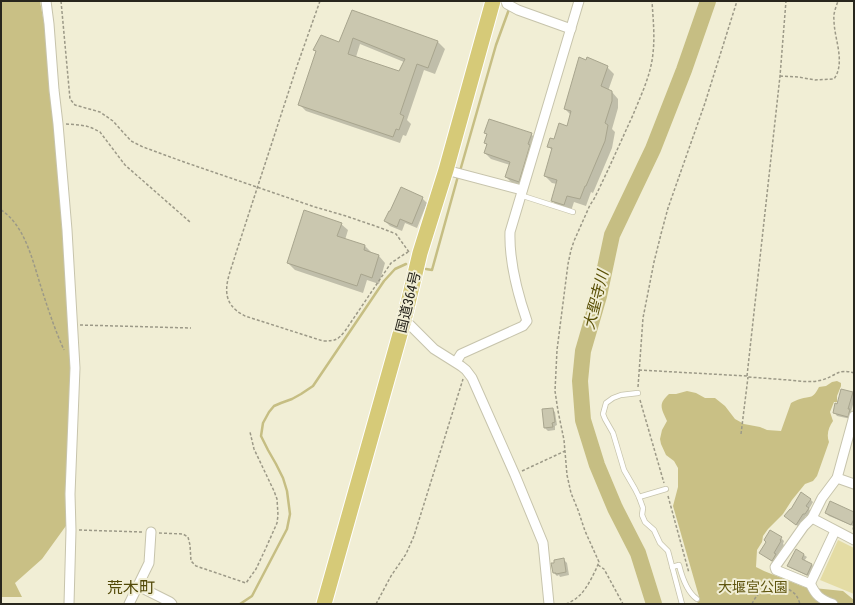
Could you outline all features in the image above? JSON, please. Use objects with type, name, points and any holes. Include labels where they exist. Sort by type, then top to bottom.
[{"type":"highway","name":"国道364号","points":[[324,604],[404,320],[414,253],[446,170],[495,1]]},
{"type":"street","points":[[46,1],[58,124],[75,368],[70,494],[71,530],[69,604]]},
{"type":"street","points":[[495,1],[572,28]]},
{"type":"street","points":[[456,362],[461,354],[523,326],[527,320],[519,298],[512,269],[510,232],[579,1]]},
{"type":"street","points":[[446,170],[521,192]]},
{"type":"street","points":[[404,320],[434,349],[456,362],[466,370],[472,378],[543,542],[549,604]]},
{"type":"street","points":[[833,604],[820,598],[810,583],[776,570],[776,567],[804,526],[812,518],[822,498],[837,478],[853,428],[854,416]]},
{"type":"street","points":[[837,478],[854,484]]},
{"type":"street","points":[[812,518],[854,540]]},
{"type":"street","points":[[810,583],[835,531]]},
{"type":"street","points":[[129,604],[149,563],[151,532]]},
{"type":"street","points":[[138,586],[172,604]]},
{"type":"lane","points":[[521,192],[573,212]]},
{"type":"lane","points":[[638,393],[621,395],[612,398],[606,403],[603,414],[604,420],[613,433],[624,470],[636,489],[645,522],[654,530],[660,544],[668,551],[682,604]]},
{"type":"lane","points":[[639,497],[666,489]]},
{"type":"lane","points":[[672,567],[679,565],[689,591],[697,599]]},
{"type":"path","points":[[61,1],[70,99],[75,105],[100,112],[113,121],[131,141],[143,147],[396,234],[414,253]]},
{"type":"path","points":[[320,1],[297,66],[226,286],[226,293],[231,305],[245,316],[323,341],[336,340],[340,338],[391,263],[403,255],[414,253]]},
{"type":"path","points":[[566,604],[580,595],[588,584],[599,562],[585,531],[567,475],[564,440],[555,391],[557,350],[568,264],[574,241],[623,137],[650,72],[654,41],[652,1]]},
{"type":"path","points":[[690,575],[638,393],[643,318],[654,262],[668,208],[705,103],[737,1]]},
{"type":"path","points":[[741,434],[780,76],[786,1]]},
{"type":"path","points":[[780,76],[798,76],[815,80],[834,79],[839,73],[840,63],[838,43],[833,18],[838,1]]},
{"type":"path","points":[[58,124],[80,125],[100,132],[125,165],[190,222]]},
{"type":"path","points":[[1,210],[16,225],[26,241],[56,333],[65,352]]},
{"type":"path","points":[[72,325],[191,328]]},
{"type":"path","points":[[376,604],[391,576],[406,554],[414,536],[466,370]]},
{"type":"path","points":[[639,370],[805,382],[823,380],[846,370],[854,373]]},
{"type":"path","points":[[71,530],[183,534],[188,537],[191,561],[196,566],[246,583],[256,569],[277,523],[278,515],[277,499],[254,449],[250,432]]},
{"type":"path","points":[[515,475],[565,451]]},
{"type":"path","points":[[598,565],[604,569],[622,604]]},
{"type":"path","points":[[752,604],[759,593],[767,587],[776,586],[791,591],[796,595],[800,604]]},
{"type":"shaded area","points":[[838,540],[854,548],[854,594],[820,580]]},
{"type":"green space","points":[[1,1],[40,1],[48,45],[48,76],[53,100],[70,344],[68,523],[42,559],[15,583],[22,597],[1,597]]},
{"type":"green space","name":"大堰宮公園","points":[[837,381],[841,383],[841,386],[837,396],[837,402],[834,402],[830,412],[833,421],[828,431],[829,442],[817,476],[813,481],[805,484],[783,514],[763,536],[762,542],[757,550],[756,567],[804,587],[843,591],[854,600],[854,604],[696,604],[700,600],[673,506],[678,487],[678,468],[674,461],[666,455],[660,439],[662,430],[667,421],[662,409],[663,401],[669,394],[687,391],[696,393],[705,398],[715,398],[725,406],[735,419],[744,424],[767,430],[781,431],[791,403],[815,394],[819,387],[826,386]]},
{"type":"building","points":[[352,10],[438,41],[428,68],[417,64],[400,114],[404,116],[399,130],[396,129],[393,137],[298,105],[316,51],[313,50],[321,35],[339,42]],"holes":[[[353,38],[405,59],[399,71],[348,54]]]},
{"type":"building","points":[[579,57],[586,60],[587,57],[608,66],[601,86],[612,91],[612,101],[605,123],[608,125],[605,141],[580,199],[567,196],[564,205],[551,201],[557,180],[544,176],[552,148],[547,147],[550,138],[554,139],[559,123],[567,126],[571,111],[564,109]]},
{"type":"building","points":[[489,119],[532,133],[519,182],[505,177],[510,162],[484,153],[487,144],[484,143],[487,134],[484,133]]},
{"type":"building","points":[[401,187],[423,197],[412,224],[400,219],[397,227],[384,221]]},
{"type":"building","points":[[304,210],[342,223],[337,236],[365,245],[364,250],[379,255],[372,278],[361,274],[357,286],[287,263]]},
{"type":"building","points":[[841,389],[853,392],[848,409],[850,409],[848,417],[833,413],[835,403],[837,404]]},
{"type":"building","points":[[553,408],[555,422],[552,423],[553,427],[544,428],[542,409]]},
{"type":"building","points":[[801,492],[811,499],[806,506],[809,508],[796,525],[784,516],[791,509]]},
{"type":"building","points":[[830,501],[854,512],[854,519],[851,525],[825,513]]},
{"type":"building","points":[[770,530],[782,537],[774,553],[776,554],[772,561],[759,553],[766,542],[764,540]]},
{"type":"building","points":[[796,549],[804,554],[802,559],[812,564],[807,575],[787,566]]},
{"type":"building","points":[[564,558],[566,572],[556,574],[553,573],[551,563],[554,563],[554,560]]},
{"type":"waterway","points":[[460,171],[496,45],[512,1]]},
{"type":"waterway","name":"大聖寺川","points":[[654,604],[638,553],[615,508],[597,465],[583,420],[580,381],[583,351],[599,296],[612,235],[653,149],[684,70],[708,1]]},
{"type":"waterway","points":[[426,269],[432,270],[458,176]]},
{"type":"waterway","points":[[240,604],[252,596],[287,529],[290,514],[287,491],[283,478],[261,436],[263,423],[274,406],[292,399],[313,386],[384,281],[395,269],[406,264]]},
{"type":"district","name":"荒木町","points":[[131,587]]}]
